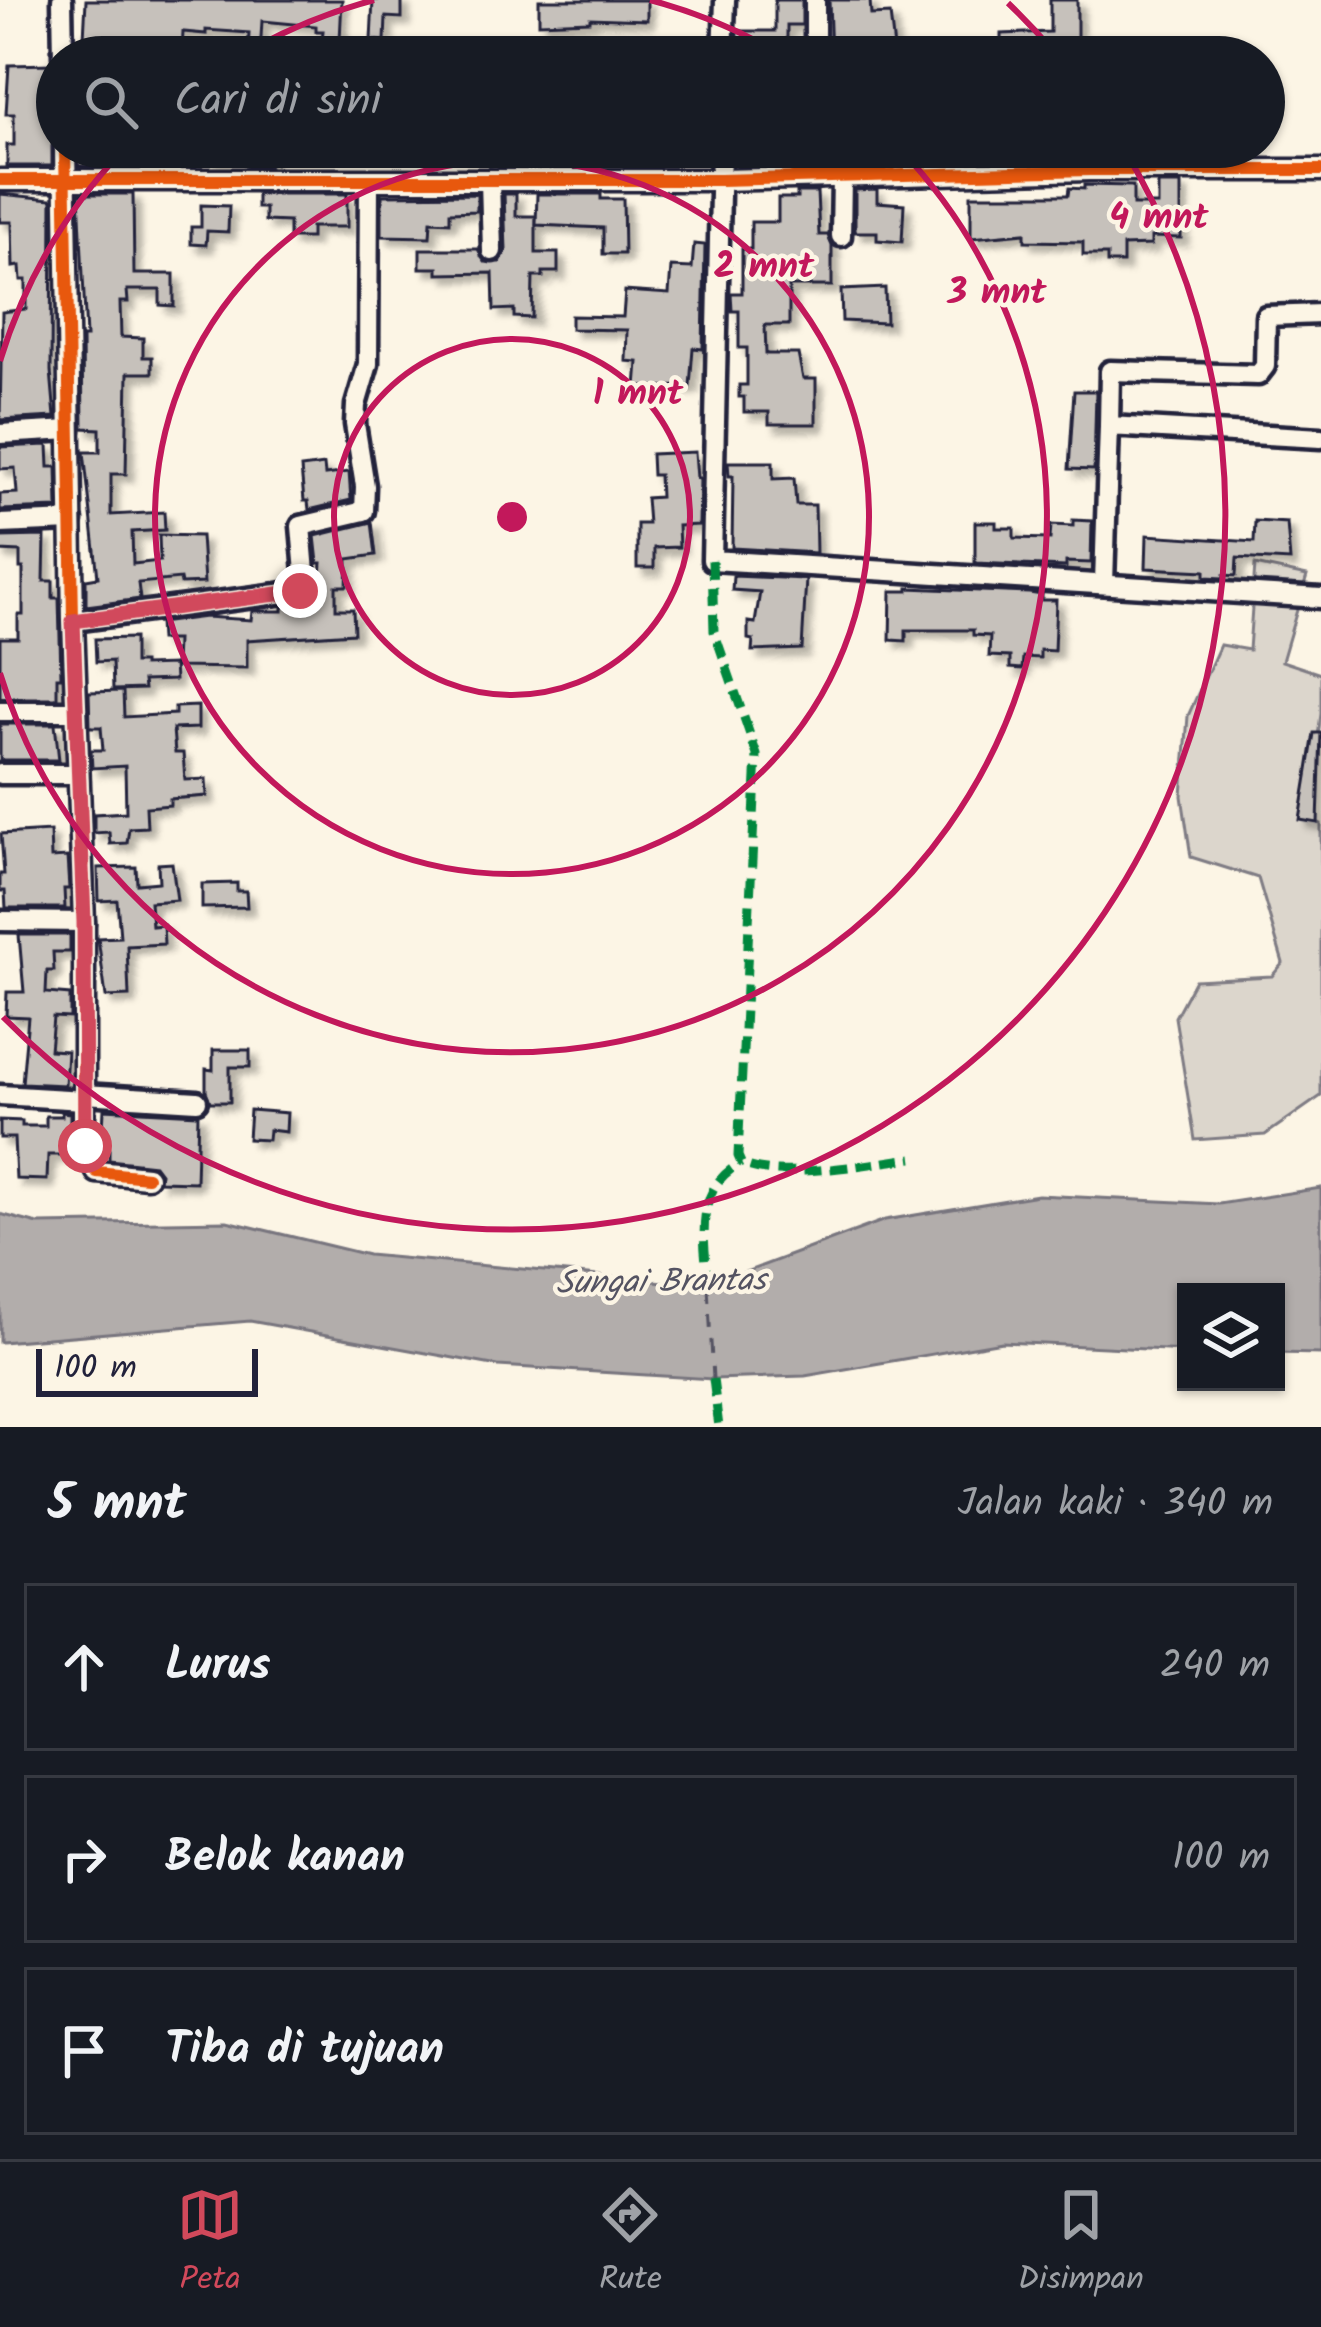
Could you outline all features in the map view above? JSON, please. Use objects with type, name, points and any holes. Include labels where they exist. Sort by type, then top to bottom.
[{"type":"street","points":[[62,0],[63,36]]},
{"type":"street","points":[[724,36],[725,0]]},
{"type":"street","points":[[814,0],[815,36]]},
{"type":"street","points":[[65,168],[85,1146],[92,1167],[102,1174],[147,1177]]},
{"type":"street","points":[[720,168],[712,560],[1321,598]]},
{"type":"street","points":[[816,168],[816,178]]},
{"type":"street","points":[[0,180],[720,180],[1089,170],[1321,170]]},
{"type":"street","points":[[841,236],[842,178]]},
{"type":"street","points":[[490,180],[491,251]]},
{"type":"street","points":[[73,621],[300,591],[306,584],[302,526],[364,511],[365,485],[355,424],[368,364],[369,181]]},
{"type":"street","points":[[1104,583],[1109,371],[1258,375],[1264,368],[1266,316],[1321,314]]},
{"type":"street","points":[[1109,426],[1321,438]]},
{"type":"street","points":[[0,434],[70,430]]},
{"type":"street","points":[[0,524],[72,521]]},
{"type":"street","points":[[0,711],[76,711]]},
{"type":"street","points":[[0,774],[78,774]]},
{"type":"street","points":[[0,921],[84,922]]},
{"type":"street","points":[[0,1095],[197,1101]]},
{"type":"shaded area","points":[[1255,565],[1307,576],[1282,661],[1321,674],[1321,714],[1307,817],[1321,824],[1321,1096],[1265,1135],[1195,1140],[1175,1017],[1195,980],[1272,976],[1283,963],[1258,878],[1191,857],[1182,796],[1188,716],[1220,645],[1249,650]]},
{"type":"water","name":"Sungai Brantas","points":[[1321,1188],[1321,1354],[1285,1353],[1285,1283],[1177,1283],[1177,1351],[1002,1342],[805,1376],[713,1379],[498,1366],[250,1321],[0,1342],[0,1214],[38,1224],[227,1221],[368,1255],[708,1286],[885,1220],[1038,1195],[1219,1204]]},
{"type":"building","points":[[86,0],[342,0],[340,36],[322,36],[316,26],[262,21],[261,36],[206,30],[206,34],[183,32],[183,36],[84,36]]},
{"type":"building","points":[[373,0],[402,0],[402,18],[386,17],[385,36],[371,36]]},
{"type":"building","points":[[539,0],[647,0],[647,20],[539,23]]},
{"type":"building","points":[[775,0],[802,0],[802,25],[787,25],[787,36],[737,36],[737,31],[775,31]]},
{"type":"building","points":[[829,0],[870,0],[871,15],[890,14],[893,36],[830,36]]},
{"type":"building","points":[[1050,0],[1077,0],[1077,36],[1001,36],[1001,34],[1050,32]]},
{"type":"building","points":[[36,64],[36,166],[7,166],[7,145],[14,145],[14,114],[6,114],[9,65]]},
{"type":"building","points":[[1158,184],[1181,184],[1181,238],[1151,237],[1151,245],[1123,246],[1123,263],[1107,263],[1107,255],[1083,255],[1083,242],[1025,241],[1025,233],[971,238],[971,195],[1068,195],[1069,188],[1084,189],[1084,185],[1133,186],[1133,205],[1158,205]]},
{"type":"building","points":[[877,189],[877,202],[904,204],[902,242],[877,240],[877,232],[855,232],[855,190]]},
{"type":"building","points":[[797,192],[817,192],[819,235],[828,235],[832,246],[832,286],[789,286],[789,325],[765,325],[766,354],[798,354],[803,379],[816,379],[816,424],[769,424],[769,412],[744,412],[744,397],[739,397],[739,385],[747,385],[747,348],[739,348],[739,311],[732,311],[731,293],[742,293],[742,249],[751,249],[751,222],[778,222],[778,198],[797,198]]},
{"type":"building","points":[[0,194],[52,199],[55,417],[0,420],[2,312],[26,309],[26,280],[21,280],[20,266],[13,267],[12,222],[0,222]]},
{"type":"building","points":[[79,194],[133,194],[134,274],[174,274],[174,306],[160,305],[160,290],[127,290],[128,302],[120,302],[121,337],[143,338],[143,357],[152,357],[152,373],[128,373],[126,474],[111,474],[111,515],[164,512],[165,530],[132,532],[133,564],[160,561],[159,535],[201,536],[204,583],[181,584],[180,579],[138,583],[140,599],[86,606],[86,579],[98,577],[84,452],[100,452],[100,429],[83,428],[82,337],[86,337]]},
{"type":"building","points":[[257,194],[347,194],[347,227],[311,227],[311,238],[289,238],[289,222],[265,221],[265,208],[257,208]]},
{"type":"building","points":[[477,194],[477,211],[450,212],[450,222],[431,221],[430,237],[382,236],[382,195]]},
{"type":"building","points":[[504,194],[516,194],[516,216],[536,216],[536,253],[558,253],[558,272],[533,277],[532,318],[514,317],[514,309],[494,310],[493,273],[438,274],[438,268],[420,268],[420,249],[478,249],[485,262],[500,262],[506,251]]},
{"type":"building","points":[[537,194],[601,194],[601,199],[623,199],[624,254],[603,254],[603,228],[536,225]]},
{"type":"building","points":[[201,205],[229,206],[228,232],[207,231],[206,245],[191,244],[191,227],[201,227]]},
{"type":"building","points":[[694,244],[705,245],[703,349],[693,348],[690,386],[636,387],[638,362],[626,361],[627,330],[571,329],[571,316],[623,317],[625,291],[669,294],[671,267],[692,268]]},
{"type":"building","points":[[885,288],[886,323],[842,321],[841,290]]},
{"type":"building","points":[[1074,391],[1096,391],[1094,470],[1069,469]]},
{"type":"building","points":[[48,445],[49,467],[57,467],[58,508],[0,510],[0,494],[17,493],[15,468],[0,469],[0,447]]},
{"type":"building","points":[[695,452],[699,525],[678,526],[679,547],[654,548],[654,568],[637,568],[637,524],[648,524],[646,498],[660,497],[651,454]]},
{"type":"building","points":[[728,462],[773,462],[773,479],[794,478],[796,505],[815,505],[816,553],[732,548],[733,476],[729,476]]},
{"type":"building","points":[[324,465],[325,475],[349,472],[351,500],[309,510],[301,468]]},
{"type":"building","points":[[1073,520],[1092,521],[1091,563],[1066,562],[1066,567],[975,563],[975,522],[1014,528],[1014,538],[1050,539],[1051,525],[1073,526]]},
{"type":"building","points":[[1255,521],[1287,523],[1290,561],[1237,558],[1236,576],[1224,578],[1205,577],[1205,571],[1146,568],[1147,535],[1254,542]]},
{"type":"building","points":[[372,522],[376,555],[348,559],[347,586],[336,586],[336,609],[353,609],[354,633],[247,640],[247,668],[175,667],[176,640],[160,640],[159,623],[205,617],[251,620],[252,611],[283,611],[283,607],[319,598],[322,563],[318,563],[315,536]]},
{"type":"building","points":[[45,536],[44,581],[53,581],[53,598],[59,598],[57,698],[0,698],[0,638],[18,638],[23,568],[20,552],[0,551],[0,537]]},
{"type":"building","points":[[733,576],[806,579],[802,649],[752,651],[748,622],[755,623],[760,592],[732,590]]},
{"type":"building","points":[[891,591],[1029,593],[1056,600],[1054,651],[1040,650],[1040,658],[1023,657],[1022,669],[1010,668],[1010,657],[989,656],[990,636],[973,635],[973,630],[906,630],[906,641],[890,640]]},
{"type":"building","points":[[134,638],[134,663],[174,665],[175,680],[143,681],[144,689],[113,690],[112,661],[96,662],[95,639]]},
{"type":"building","points":[[123,691],[124,717],[175,714],[175,707],[198,706],[198,728],[173,729],[175,753],[183,753],[185,780],[206,779],[207,796],[170,799],[170,805],[146,807],[147,827],[129,828],[127,843],[110,844],[109,832],[94,833],[94,814],[126,812],[125,766],[92,768],[91,750],[103,750],[101,727],[90,727],[89,692]]},
{"type":"building","points":[[0,724],[55,724],[59,760],[0,760]]},
{"type":"building","points":[[1314,733],[1321,733],[1318,823],[1300,820]]},
{"type":"building","points":[[50,831],[51,858],[67,857],[65,908],[6,908],[5,891],[0,891],[0,874],[4,874],[1,834]]},
{"type":"building","points":[[172,863],[177,900],[150,902],[152,926],[163,925],[164,944],[127,946],[129,996],[106,997],[98,938],[120,937],[117,900],[99,901],[98,868],[136,867],[137,884],[159,882],[158,864]]},
{"type":"building","points":[[237,883],[237,891],[246,891],[247,907],[202,908],[202,884]]},
{"type":"building","points":[[19,935],[70,935],[70,952],[53,952],[54,971],[47,971],[46,993],[70,995],[70,1018],[53,1017],[50,1050],[67,1051],[65,1085],[22,1083],[28,1017],[6,1016],[7,992],[24,992]]},
{"type":"building","points":[[213,1050],[250,1050],[250,1067],[230,1067],[230,1102],[210,1102],[206,1091],[206,1069],[213,1070]]},
{"type":"building","points":[[104,1109],[198,1114],[196,1182],[159,1181],[154,1165],[109,1160],[109,1150],[102,1150]]},
{"type":"building","points":[[250,1110],[287,1113],[286,1132],[269,1130],[268,1140],[248,1139]]},
{"type":"building","points":[[62,1112],[70,1113],[70,1146],[62,1146],[62,1155],[48,1155],[47,1180],[16,1179],[14,1138],[0,1138],[0,1120],[46,1126],[46,1116],[62,1116]]},
{"type":"ferry route","points":[[708,1286],[713,1379]]},
{"type":"marked path","points":[[712,560],[714,631],[757,755],[738,1156],[741,1163],[777,1171],[913,1158]]},
{"type":"marked path","points":[[708,1286],[704,1234],[708,1201],[725,1174],[741,1163]]},
{"type":"marked path","points":[[713,1379],[719,1427]]},
{"type":"cycle path","points":[[65,168],[84,922],[84,1146],[97,1172],[147,1177]]},
{"type":"cycle path","points":[[0,180],[720,180],[1089,170],[1321,170]]},
{"type":"route","points":[[85,1146],[84,922],[73,621],[300,591]]}]
